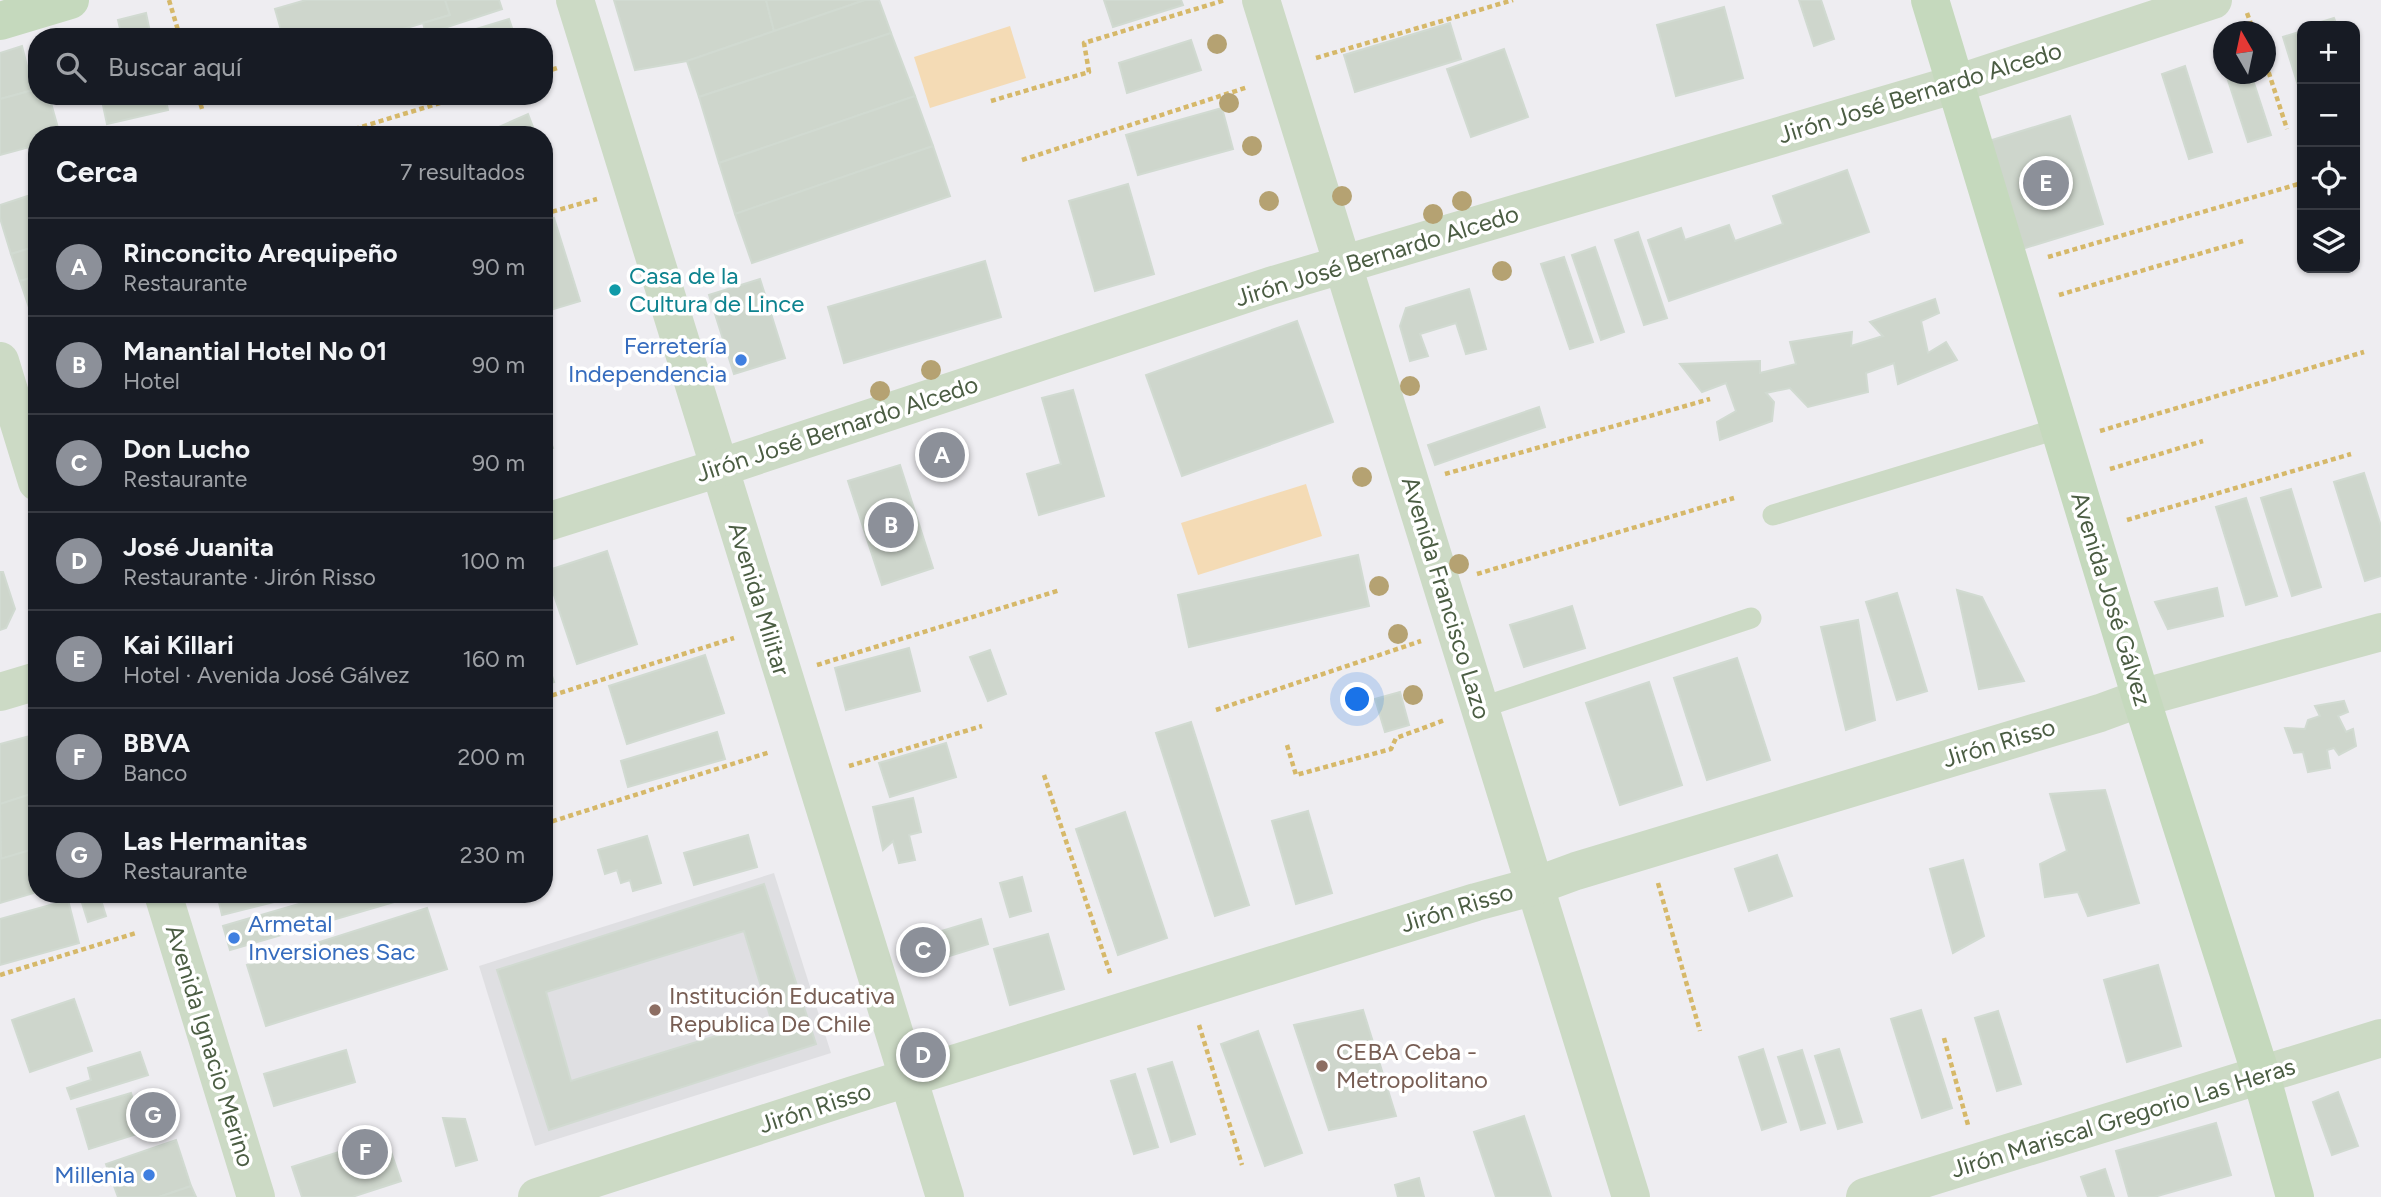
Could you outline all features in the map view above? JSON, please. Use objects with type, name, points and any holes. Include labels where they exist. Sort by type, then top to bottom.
[{"type":"street","points":[[0,21],[70,0]]},
{"type":"street","name":"Avenida Militar","points":[[575,0],[945,1197]]},
{"type":"street","name":"Avenida Francisco Lazo","points":[[1261,0],[1631,1197]]},
{"type":"street","name":"Avenida José Gálvez","points":[[1930,0],[2141,698],[2261,1075],[2295,1197]]},
{"type":"street","name":"Jirón José Bernardo Alcedo","points":[[553,520],[1256,290],[1956,84],[2213,0]]},
{"type":"street","points":[[0,361],[28,453]]},
{"type":"street","name":"Jirón Risso","points":[[537,1197],[908,1078],[1648,849],[2100,713],[2141,698],[2381,632]]},
{"type":"street","points":[[0,692],[28,684]]},
{"type":"street","name":"Avenida Ignacio Merino","points":[[168,908],[257,1197]]},
{"type":"street","name":"Jirón Mariscal Gregorio Las Heras","points":[[1865,1197],[2381,1038]]},
{"type":"lane","points":[[1773,515],[2062,435]]},
{"type":"lane","points":[[1480,708],[1751,618]]},
{"type":"path","points":[[169,0],[177,28]]},
{"type":"path","points":[[991,101],[1089,72],[1084,43],[1226,0]]},
{"type":"path","points":[[1022,160],[1284,71],[1513,0]]},
{"type":"path","points":[[2272,84],[2287,129]]},
{"type":"path","points":[[200,105],[202,112]]},
{"type":"path","points":[[364,126],[433,105]]},
{"type":"path","points":[[2011,267],[2297,184]]},
{"type":"path","points":[[553,211],[632,188]]},
{"type":"path","points":[[2022,305],[2242,241]]},
{"type":"path","points":[[2062,435],[2364,352]]},
{"type":"path","points":[[1410,483],[1710,399]]},
{"type":"path","points":[[2075,479],[2203,440]]},
{"type":"path","points":[[2091,531],[2351,454]]},
{"type":"path","points":[[1442,585],[1734,498]]},
{"type":"path","points":[[783,676],[1060,590]]},
{"type":"path","points":[[553,695],[768,627]]},
{"type":"path","points":[[1216,709],[1455,629]]},
{"type":"path","points":[[1287,745],[1296,775],[1391,749],[1396,738],[1480,708]]},
{"type":"path","points":[[553,822],[809,759],[982,726]]},
{"type":"path","points":[[1044,775],[1123,1012]]},
{"type":"path","points":[[1648,849],[1700,1031]]},
{"type":"path","points":[[0,975],[168,908]]},
{"type":"path","points":[[1188,991],[1242,1165]]},
{"type":"path","points":[[1944,1038],[1979,1162]]},
{"type":"shaded area","points":[[1010,26],[1026,78],[930,108],[914,57]]},
{"type":"shaded area","points":[[1306,484],[1322,536],[1198,575],[1181,523]]},
{"type":"shaded area","name":"Institución Educativa Republica De Chile","points":[[774,873],[831,1053],[535,1146],[479,966]]},
{"type":"building","points":[[306,0],[445,0],[450,15],[406,28],[280,28],[275,9]]},
{"type":"building","points":[[445,0],[499,0],[502,9],[444,28],[424,28],[423,23],[450,15]]},
{"type":"building","points":[[614,0],[766,0],[774,31],[687,61],[635,70]]},
{"type":"building","points":[[766,0],[865,0],[774,31]]},
{"type":"building","points":[[865,0],[879,0],[891,33],[699,97],[687,61]]},
{"type":"building","points":[[1104,0],[1181,0],[1183,5],[1113,27]]},
{"type":"building","points":[[1799,0],[1821,0],[1834,39],[1814,46]]},
{"type":"building","points":[[1724,7],[1743,78],[1676,96],[1657,25]]},
{"type":"building","points":[[146,13],[149,28],[120,28],[118,20]]},
{"type":"building","points":[[509,19],[512,28],[480,28]]},
{"type":"building","points":[[1450,23],[1461,59],[1355,92],[1344,55]]},
{"type":"building","points":[[891,33],[915,96],[719,163],[699,97]]},
{"type":"building","points":[[2297,33],[2297,82],[2283,37]]},
{"type":"building","points":[[1191,40],[1201,70],[1127,93],[1119,63]]},
{"type":"building","points":[[22,46],[28,70],[28,91],[0,99],[0,53]]},
{"type":"building","points":[[1504,49],[1528,117],[1471,137],[1447,69]]},
{"type":"building","points":[[2185,66],[2212,152],[2189,159],[2162,74]]},
{"type":"building","points":[[2229,84],[2254,84],[2271,135],[2248,142]]},
{"type":"building","points":[[28,91],[28,105],[52,105],[57,126],[28,126],[28,147],[0,155],[0,99]]},
{"type":"building","points":[[915,96],[933,146],[735,214],[719,163]]},
{"type":"building","points":[[103,105],[167,105],[168,110],[107,124]]},
{"type":"building","points":[[1222,108],[1233,149],[1138,175],[1126,135]]},
{"type":"building","points":[[528,114],[533,126],[501,126]]},
{"type":"building","points":[[2070,116],[2103,224],[2022,249],[1989,141]]},
{"type":"building","points":[[933,146],[950,196],[752,263],[735,214]]},
{"type":"building","points":[[1847,170],[1869,232],[1669,301],[1648,240],[1681,228],[1685,240],[1729,225],[1735,241],[1783,224],[1773,196]]},
{"type":"building","points":[[1128,184],[1154,274],[1095,291],[1069,201]]},
{"type":"building","points":[[28,196],[28,249],[11,254],[0,218],[0,205]]},
{"type":"building","points":[[553,218],[580,301],[553,309]]},
{"type":"building","points":[[1638,232],[1667,318],[1644,325],[1615,240]]},
{"type":"building","points":[[1595,247],[1624,332],[1601,340],[1572,255]]},
{"type":"building","points":[[28,249],[28,279],[20,281],[11,254]]},
{"type":"building","points":[[1564,257],[1593,342],[1570,349],[1541,264]]},
{"type":"building","points":[[985,261],[1001,317],[844,363],[828,307]]},
{"type":"building","points":[[28,279],[28,304],[20,281]]},
{"type":"building","points":[[760,279],[785,358],[734,374],[709,295]]},
{"type":"building","points":[[1469,289],[1486,349],[1466,354],[1456,323],[1420,334],[1428,356],[1410,361],[1400,326],[1406,308]]},
{"type":"building","points":[[1935,299],[1939,313],[1921,321],[1928,353],[1946,342],[1957,360],[1898,384],[1894,363],[1866,373],[1868,392],[1808,407],[1790,388],[1766,393],[1774,402],[1772,421],[1720,440],[1717,422],[1736,411],[1726,383],[1702,392],[1680,364],[1760,361],[1760,373],[1796,364],[1790,342],[1852,332],[1851,346],[1883,336],[1870,322]]},
{"type":"building","points":[[1297,321],[1333,422],[1182,476],[1146,375]]},
{"type":"building","points":[[1073,390],[1104,496],[1039,515],[1027,474],[1061,464],[1042,398]]},
{"type":"building","points":[[1539,407],[1545,427],[1435,465],[1428,445]]},
{"type":"building","points":[[900,465],[933,568],[882,585],[848,481]]},
{"type":"building","points":[[2364,473],[2381,526],[2381,576],[2365,581],[2334,482]]},
{"type":"building","points":[[2291,489],[2321,587],[2292,596],[2261,498]]},
{"type":"building","points":[[2246,498],[2277,596],[2246,605],[2216,507]]},
{"type":"building","points":[[607,551],[637,644],[577,664],[553,592],[553,569]]},
{"type":"building","points":[[1358,555],[1369,606],[1189,647],[1178,595]]},
{"type":"building","points":[[0,572],[3,572],[15,609],[6,628],[0,630]]},
{"type":"building","points":[[2217,588],[2223,616],[2168,629],[2155,602]]},
{"type":"building","points":[[1957,590],[1982,597],[2024,681],[1979,689]]},
{"type":"building","points":[[1897,593],[1927,691],[1897,700],[1866,602]]},
{"type":"building","points":[[1572,606],[1585,648],[1524,667],[1510,625]]},
{"type":"building","points":[[1858,620],[1875,720],[1846,730],[1821,627]]},
{"type":"building","points":[[909,648],[920,691],[846,710],[835,668]]},
{"type":"building","points":[[990,650],[1006,694],[988,701],[970,657]]},
{"type":"building","points":[[705,655],[724,713],[627,744],[609,686]]},
{"type":"building","points":[[1737,658],[1770,760],[1707,780],[1674,678]]},
{"type":"building","points":[[1649,682],[1682,785],[1620,805],[1586,703]]},
{"type":"building","points":[[1400,692],[1409,725],[1385,732],[1375,699]]},
{"type":"building","points":[[2344,701],[2348,712],[2338,716],[2346,732],[2353,729],[2356,746],[2339,755],[2334,748],[2327,750],[2330,768],[2308,772],[2303,752],[2294,753],[2285,728],[2305,729],[2308,720],[2320,716],[2315,706]]},
{"type":"building","points":[[1191,722],[1249,905],[1215,916],[1156,733]]},
{"type":"building","points":[[717,732],[725,759],[628,787],[621,761]]},
{"type":"building","points":[[28,736],[28,795],[0,804],[0,744]]},
{"type":"building","points":[[946,743],[956,777],[890,797],[879,763]]},
{"type":"building","points":[[2105,790],[2139,903],[2088,916],[2078,892],[2045,897],[2040,864],[2067,851],[2050,794]]},
{"type":"building","points":[[28,795],[28,851],[1,859],[0,804]]},
{"type":"building","points":[[913,798],[921,832],[909,835],[915,860],[899,863],[893,841],[883,850],[873,807]]},
{"type":"building","points":[[1308,811],[1332,893],[1296,904],[1272,821]]},
{"type":"building","points":[[1125,812],[1167,938],[1118,955],[1076,829]]},
{"type":"building","points":[[748,835],[757,867],[694,885],[684,853]]},
{"type":"building","points":[[647,836],[661,883],[633,891],[630,880],[621,883],[617,870],[605,874],[598,850]]},
{"type":"building","points":[[28,851],[28,895],[0,903],[0,859]]},
{"type":"building","points":[[1777,855],[1792,896],[1749,911],[1735,869]]},
{"type":"building","points":[[1963,860],[1984,936],[1953,953],[1930,869]]},
{"type":"building","points":[[1022,877],[1031,911],[1010,917],[1000,883]]},
{"type":"building","points":[[764,884],[816,1044],[549,1130],[497,970]],"holes":[[[744,931],[771,1019],[571,1081],[546,992]]]},
{"type":"building","points":[[57,903],[69,903],[79,943],[0,965],[0,919]]},
{"type":"building","points":[[82,903],[102,903],[106,916],[88,922]]},
{"type":"building","points":[[219,903],[270,903],[222,915]]},
{"type":"building","points":[[302,903],[391,903],[230,950],[223,926]]},
{"type":"building","points":[[427,908],[447,969],[266,1026],[247,965]]},
{"type":"building","points":[[981,919],[988,944],[917,966],[909,941]]},
{"type":"building","points":[[1048,934],[1064,989],[1010,1005],[994,949]]},
{"type":"building","points":[[2158,965],[2181,1046],[2127,1062],[2104,980]]},
{"type":"building","points":[[74,999],[92,1051],[30,1072],[12,1020]]},
{"type":"building","points":[[1363,1010],[1396,1116],[1329,1130],[1294,1025]]},
{"type":"building","points":[[1921,1010],[1952,1108],[1922,1118],[1891,1019]]},
{"type":"building","points":[[1998,1011],[2021,1084],[1997,1091],[1975,1018]]},
{"type":"building","points":[[1258,1031],[1302,1153],[1265,1166],[1221,1044]]},
{"type":"building","points":[[1763,1049],[1786,1122],[1762,1130],[1739,1057]]},
{"type":"building","points":[[1839,1049],[1862,1122],[1838,1129],[1815,1056]]},
{"type":"building","points":[[346,1050],[355,1082],[274,1106],[264,1074]]},
{"type":"building","points":[[1802,1050],[1825,1123],[1801,1130],[1778,1057]]},
{"type":"building","points":[[140,1052],[148,1075],[71,1099],[67,1088],[91,1080],[88,1068]]},
{"type":"building","points":[[1172,1062],[1195,1134],[1171,1142],[1148,1069]]},
{"type":"building","points":[[1135,1074],[1158,1147],[1134,1154],[1111,1081]]},
{"type":"building","points":[[2338,1092],[2358,1146],[2332,1155],[2313,1102]]},
{"type":"building","points":[[131,1093],[143,1132],[89,1149],[77,1109]]},
{"type":"building","points":[[1524,1116],[1551,1197],[1496,1197],[1474,1132]]},
{"type":"building","points":[[443,1118],[465,1119],[477,1160],[456,1166]]},
{"type":"building","points":[[2216,1123],[2231,1175],[2154,1197],[2129,1197],[2116,1151]]},
{"type":"building","points":[[386,1137],[401,1181],[352,1197],[302,1197],[292,1167]]},
{"type":"building","name":"Millenia","points":[[176,1140],[191,1186],[159,1197],[118,1197],[106,1164]]},
{"type":"building","points":[[2105,1169],[2114,1197],[2088,1197],[2081,1177]]},
{"type":"building","points":[[1419,1178],[1424,1197],[1398,1197],[1395,1185]]},
{"type":"building","points":[[191,1186],[196,1197],[159,1197]]},
{"type":"place","name":"Kai Killari","points":[[2046,183]]},
{"type":"place","name":"Casa de la Cultura de Lince","points":[[615,290]]},
{"type":"place","name":"Ferretería Independencia","points":[[741,360]]},
{"type":"place","name":"Rinconcito Arequipeño","points":[[942,455]]},
{"type":"place","name":"Manantial Hotel No 01","points":[[891,525]]},
{"type":"place","name":"Armetal Inversiones Sac","points":[[234,938]]},
{"type":"place","name":"Don Lucho","points":[[923,950]]},
{"type":"place","name":"Institución Educativa Republica De Chile","points":[[655,1010]]},
{"type":"place","name":"José Juanita","points":[[923,1055]]},
{"type":"place","name":"CEBA Ceba - Metropolitano","points":[[1322,1066]]},
{"type":"place","name":"Las Hermanitas","points":[[153,1115]]},
{"type":"place","name":"BBVA","points":[[365,1152]]},
{"type":"place","name":"Millenia","points":[[149,1175]]}]
